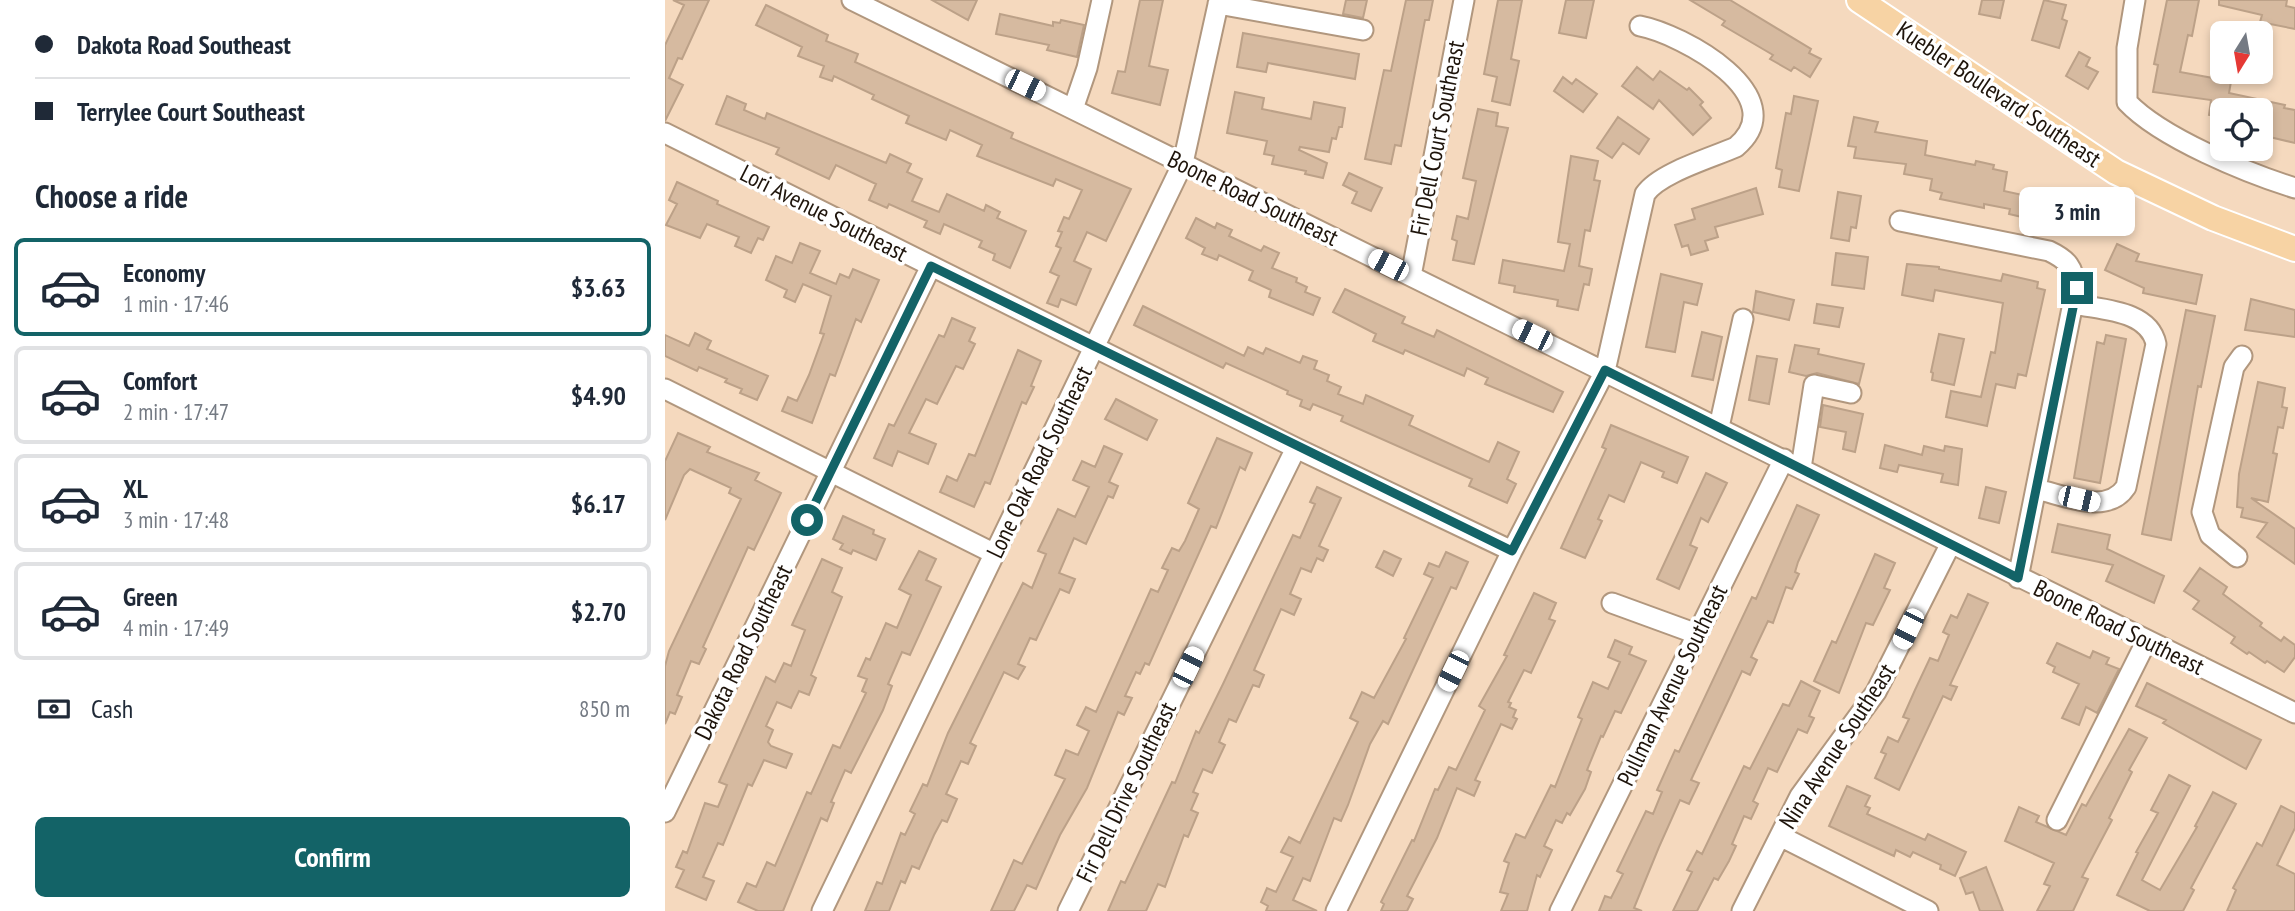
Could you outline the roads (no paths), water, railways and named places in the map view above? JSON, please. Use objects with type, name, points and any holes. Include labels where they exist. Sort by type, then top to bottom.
[{"type":"main road","name":"Kuebler Boulevard Southeast","points":[[1859,0],[2116,172],[2213,218],[2295,248]]},
{"type":"street","name":"Boone Road Southeast","points":[[852,0],[881,7],[1073,109],[2295,713]]},
{"type":"street","points":[[1073,109],[1087,68],[1102,0]]},
{"type":"street","name":"Fir Dell Court Southeast","points":[[1411,276],[1464,0]]},
{"type":"street","points":[[2135,0],[2127,48],[2127,102],[2155,125],[2201,149],[2295,188]]},
{"type":"street","points":[[1219,2],[1363,30]]},
{"type":"street","name":"Lone Oak Road Southeast","points":[[822,911],[1184,163],[1219,2]]},
{"type":"street","points":[[1336,911],[1512,551],[1605,370],[1645,194],[1651,186],[1663,179],[1736,147],[1745,139],[1752,115],[1751,103],[1737,78],[1667,33],[1640,26]]},
{"type":"street","name":"Lori Avenue Southeast","points":[[665,133],[1296,448],[1512,551]]},
{"type":"street","points":[[1900,220],[2049,251],[2065,259],[2075,276],[2074,304],[2018,578]]},
{"type":"street","name":"Dakota Road Southeast","points":[[665,812],[931,266]]},
{"type":"street","points":[[2036,489],[2101,503],[2114,501],[2120,495],[2126,487],[2153,357],[2154,335],[2142,321],[2074,304]]},
{"type":"street","points":[[1719,427],[1743,319]]},
{"type":"street","points":[[2237,557],[2210,535],[2201,512],[2234,367],[2242,356]]},
{"type":"street","name":"Pullman Avenue Southeast","points":[[1559,911],[1697,634],[1792,464],[1814,385],[1851,393]]},
{"type":"street","points":[[665,389],[995,554]]},
{"type":"street","name":"Fir Dell Drive Southeast","points":[[1068,911],[1296,448]]},
{"type":"street","name":"Nina Avenue Southeast","points":[[1742,911],[1800,796],[1876,692],[1951,543]]},
{"type":"street","points":[[1612,603],[1697,634]]},
{"type":"street","points":[[2057,820],[2147,640]]},
{"type":"street","points":[[1780,836],[1928,911]]}]
